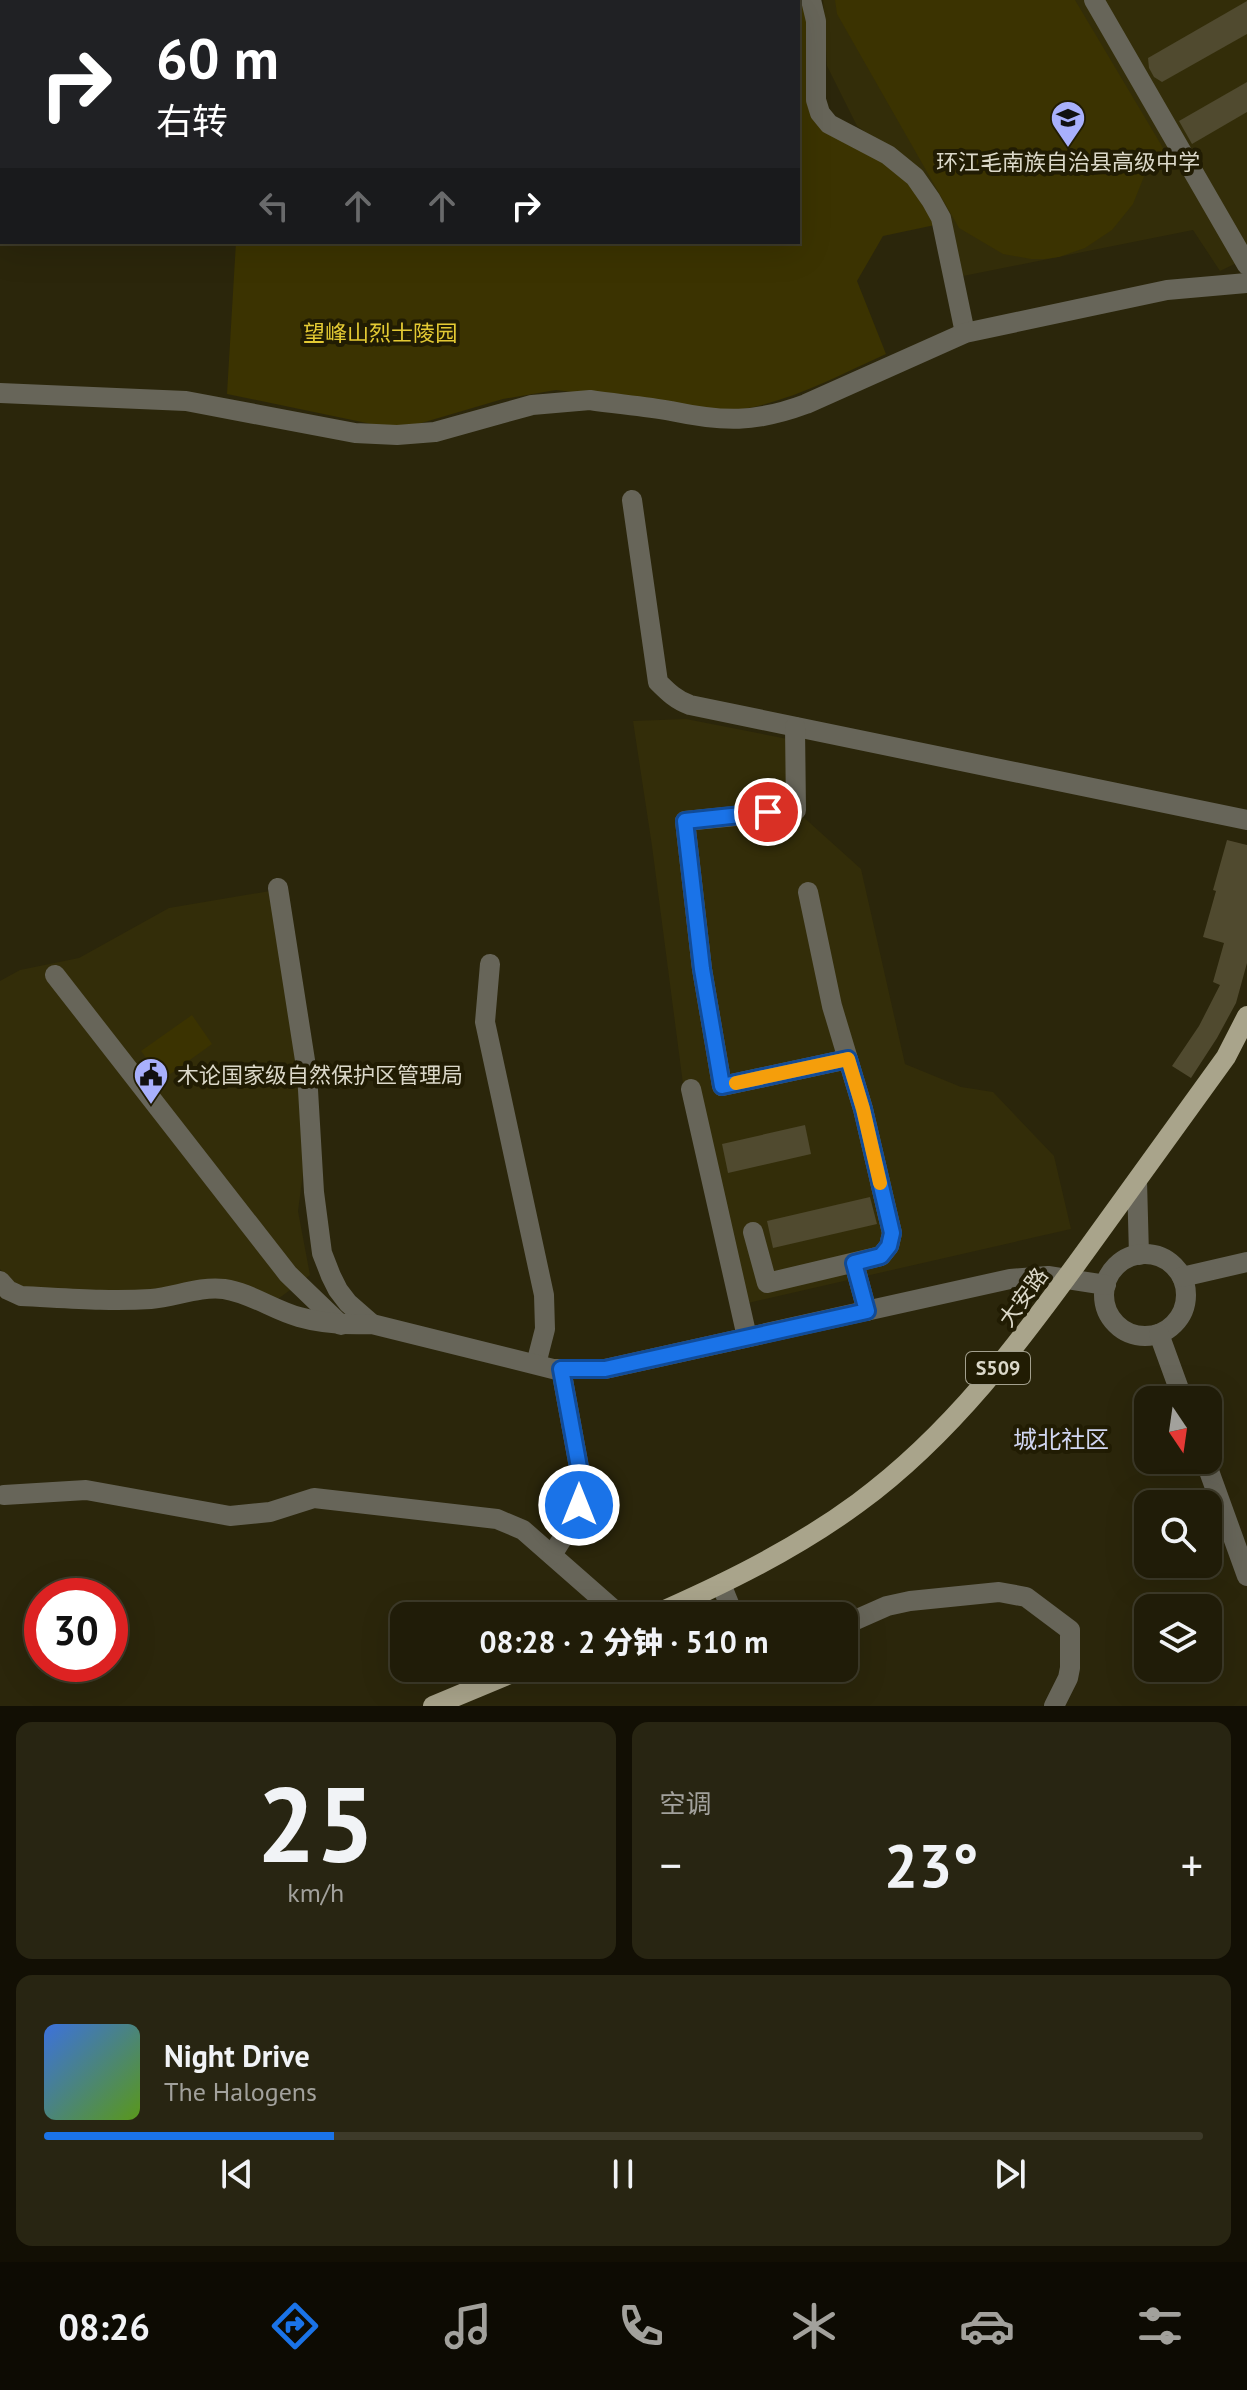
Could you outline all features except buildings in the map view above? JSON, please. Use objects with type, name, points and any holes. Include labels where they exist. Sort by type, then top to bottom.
[{"type":"main road","name":"大安路","points":[[682,1602],[721,1584],[818,1530],[857,1503],[948,1424],[999,1368],[1067,1277],[1226,1057],[1247,1016]]},
{"type":"main road","points":[[433,1706],[490,1682]]},
{"type":"street","points":[[811,0],[816,21],[816,100],[820,113],[829,124],[888,155],[915,177],[931,200],[941,218],[965,333]]},
{"type":"street","points":[[1094,0],[1247,265]]},
{"type":"street","points":[[0,393],[186,401],[376,435],[435,432],[532,405],[570,401],[603,402],[709,419],[739,420],[768,416],[797,407],[965,333],[1167,290],[1247,283]]},
{"type":"street","points":[[632,500],[658,682],[671,695],[690,705],[1247,820]]},
{"type":"street","points":[[795,727],[796,810],[685,821],[702,969],[722,1086],[848,1059]]},
{"type":"street","points":[[278,888],[307,1073],[314,1192],[322,1253],[338,1290],[372,1324]]},
{"type":"street","points":[[753,1232],[767,1283],[881,1256],[889,1246],[892,1233],[863,1109],[832,1006],[808,892]]},
{"type":"street","points":[[490,964],[485,1022],[544,1295],[545,1329],[536,1364]]},
{"type":"street","points":[[55,975],[288,1274],[341,1325]]},
{"type":"street","points":[[691,1089],[747,1337]]},
{"type":"street","points":[[1137,1181],[1139,1255]]},
{"type":"street","points":[[1139,1255],[1159,1257],[1176,1268],[1182,1277],[1185,1306],[1175,1323],[1159,1334],[1140,1336],[1123,1330],[1106,1308],[1106,1285],[1113,1269],[1120,1262],[1139,1255]]},
{"type":"street","points":[[1182,1277],[1247,1262]]},
{"type":"street","points":[[854,1263],[867,1311]]},
{"type":"street","points":[[0,1281],[8,1290],[21,1296],[132,1300],[221,1289],[241,1293],[297,1317],[341,1325],[372,1324],[561,1369],[605,1369],[1010,1279],[1067,1277],[1106,1285]]},
{"type":"street","points":[[1159,1334],[1178,1386]]},
{"type":"street","points":[[552,1555],[572,1523],[583,1489],[561,1369]]},
{"type":"street","points":[[1210,1474],[1247,1576]]},
{"type":"street","points":[[4,1495],[86,1490],[230,1516],[270,1512],[314,1498],[497,1519],[523,1530],[605,1602]]},
{"type":"street","points":[[721,1584],[728,1602]]},
{"type":"street","points":[[858,1619],[887,1606],[910,1601],[999,1592],[1026,1597],[1070,1630],[1068,1678],[1054,1706]]},
{"type":"shaded area","name":"环江毛南族自治县高级中学","points":[[823,0],[1247,0],[1247,258],[1220,271],[1193,230],[963,276],[921,172],[857,126],[827,66]]},
{"type":"shaded area","points":[[686,719],[798,741],[800,814],[861,869],[905,1064],[961,1087],[993,1092],[1054,1156],[1071,1229],[748,1303],[695,1082],[683,1084],[633,721]]},
{"type":"shaded area","name":"木论国家级自然保护区管理局","points":[[270,891],[299,1060],[306,1151],[298,1211],[310,1275],[278,1299],[22,1291],[0,1269],[0,981],[20,970],[79,958],[169,908]]},
{"type":"green space","name":"望峰山烈士陵园","points":[[800,0],[805,0],[807,6],[810,112],[893,166],[907,180],[935,225],[883,236],[857,281],[886,354],[788,397],[748,408],[727,411],[556,390],[503,399],[418,424],[381,426],[227,394],[236,244],[800,244]]},
{"type":"green space","name":"环江毛南族自治县高级中学","points":[[835,0],[1075,0],[1169,158],[1145,174],[1133,204],[1112,230],[1085,248],[1045,259],[1003,254],[959,228],[837,14]]},
{"type":"green space","points":[[192,1015],[212,1044],[162,1080],[141,1051]]},
{"type":"slow traffic","points":[[736,1083],[848,1059],[880,1183]]},
{"type":"place","name":"环江毛南族自治县高级中学","points":[[1068,149]]},
{"type":"place","name":"木论国家级自然保护区管理局","points":[[151,1106]]},
{"type":"district","name":"城北社区","points":[[1061,1439]]},
{"type":"route","points":[[579,1505],[583,1489],[561,1369],[605,1369],[867,1311],[854,1263],[881,1256],[892,1240],[863,1109],[848,1059],[722,1086],[702,969],[685,821],[768,812]]}]
